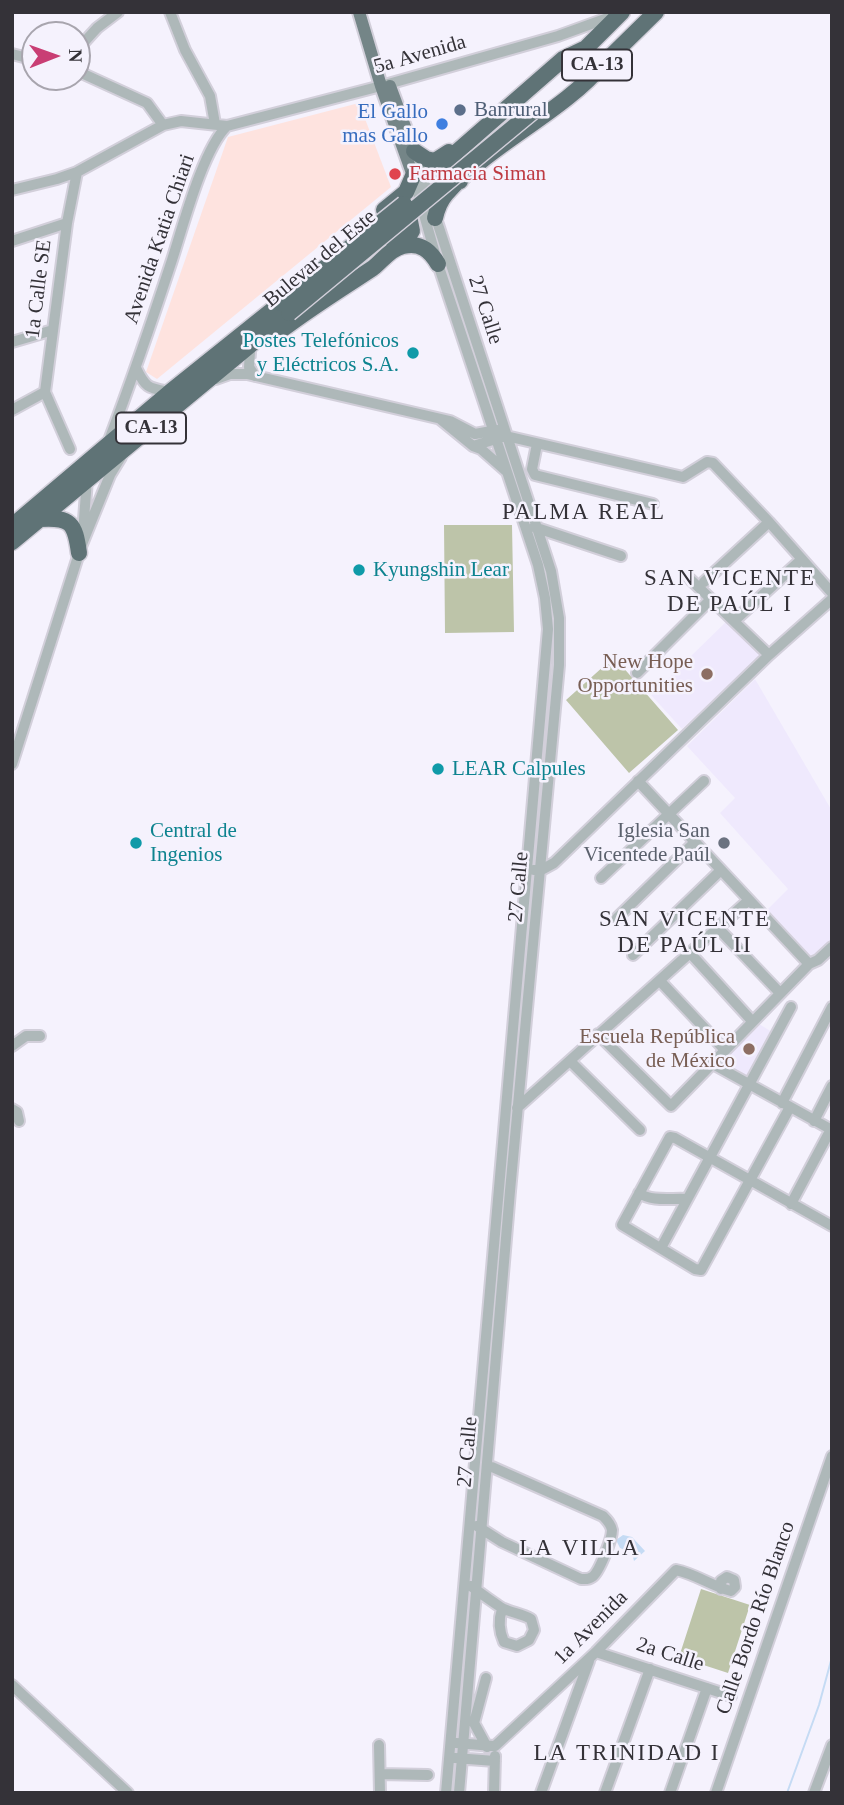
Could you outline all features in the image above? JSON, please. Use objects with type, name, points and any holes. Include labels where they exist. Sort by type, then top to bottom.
[{"type":"highway","name":"Bulevar del Este","points":[[36,515],[129,447],[285,308],[529,109],[581,73],[605,62],[656,12]]},
{"type":"highway","name":"Bulevar del Este","points":[[529,109],[621,13]]},
{"type":"highway","points":[[460,181],[446,179],[443,166],[474,135],[563,59],[584,49]]},
{"type":"highway","points":[[435,218],[443,198],[460,181],[590,80],[605,62]]},
{"type":"highway","points":[[414,151],[435,161],[474,135]]},
{"type":"highway","points":[[201,367],[263,311],[406,192],[413,176]]},
{"type":"highway","points":[[341,287],[391,245],[411,234],[412,222],[402,212],[378,215]]},
{"type":"highway","points":[[199,387],[216,379],[250,352],[402,246],[417,245],[425,248],[439,264]]},
{"type":"highway","name":"Bulevar del Este","points":[[12,542],[87,462],[201,367],[285,308]]},
{"type":"highway","points":[[12,529],[36,515],[63,519],[74,528],[81,549]]},
{"type":"main road","points":[[359,12],[385,85]]},
{"type":"main road","name":"27 Calle","points":[[367,12],[385,85],[413,176]]},
{"type":"main road","name":"27 Calle","points":[[385,85],[414,151]]},
{"type":"street","points":[[91,35],[118,12]]},
{"type":"street","points":[[170,12],[210,96],[215,124]]},
{"type":"street","name":"5a Avenida","points":[[227,126],[558,36],[621,13]]},
{"type":"street","points":[[558,36],[566,37],[584,49]]},
{"type":"street","points":[[91,77],[147,103],[163,125]]},
{"type":"street","points":[[12,190],[57,180],[77,172],[163,125],[181,121],[227,126]]},
{"type":"street","name":"Avenida Katia Chiari","points":[[107,446],[206,162],[216,139],[227,126]]},
{"type":"street","name":"27 Calle","points":[[414,151],[499,434],[508,473],[538,565],[553,634],[552,741],[496,1355],[476,1535],[475,1589],[459,1793]]},
{"type":"street","name":"1a Calle SE","points":[[69,449],[46,392],[67,223],[77,172]]},
{"type":"street","name":"27 Calle","points":[[413,176],[439,264],[499,434],[537,528],[551,571],[558,607],[527,870],[469,1520],[476,1535],[464,1581],[446,1793]]},
{"type":"street","points":[[12,240],[67,223]]},
{"type":"street","points":[[12,342],[54,330]]},
{"type":"street","points":[[250,352],[249,367],[255,376]]},
{"type":"street","points":[[136,369],[148,387],[170,392]]},
{"type":"street","points":[[216,379],[232,373],[255,376],[440,419],[457,424],[475,434],[499,434],[682,477],[708,462],[713,463],[832,593]]},
{"type":"street","points":[[12,410],[46,392]]},
{"type":"street","points":[[440,419],[508,473]]},
{"type":"street","points":[[473,446],[499,434]]},
{"type":"street","points":[[537,444],[532,469],[536,475],[653,504]]},
{"type":"street","points":[[12,764],[81,549],[110,475],[129,447]]},
{"type":"street","points":[[81,549],[87,462]]},
{"type":"street","points":[[704,582],[769,522]]},
{"type":"street","points":[[525,524],[621,556]]},
{"type":"street","points":[[734,621],[802,559]]},
{"type":"street","points":[[690,579],[769,655]]},
{"type":"street","points":[[637,673],[711,599]]},
{"type":"street","points":[[527,870],[540,869],[554,863],[769,655],[832,599]]},
{"type":"street","points":[[546,603],[558,607]]},
{"type":"street","points":[[638,781],[809,964]]},
{"type":"street","points":[[600,878],[704,781]]},
{"type":"street","points":[[617,918],[695,842]]},
{"type":"street","points":[[633,955],[721,870]]},
{"type":"street","points":[[505,1120],[749,900]]},
{"type":"street","points":[[718,928],[780,993]]},
{"type":"street","points":[[598,1034],[671,1106],[809,964],[832,947]]},
{"type":"street","points":[[691,953],[752,1021]]},
{"type":"street","points":[[660,981],[724,1049]]},
{"type":"street","points":[[661,1248],[791,1007]]},
{"type":"street","points":[[831,1225],[791,1204],[750,1181],[709,1158],[670,1137],[622,1226],[701,1270],[750,1181],[832,1007]]},
{"type":"street","points":[[12,1046],[26,1036],[40,1036]]},
{"type":"street","points":[[570,1061],[640,1130]]},
{"type":"street","points":[[711,1063],[831,1130],[791,1204]]},
{"type":"street","points":[[814,1121],[832,1086]]},
{"type":"street","points":[[12,1109],[17,1112],[19,1121]]},
{"type":"street","points":[[639,1193],[659,1199],[687,1199]]},
{"type":"street","points":[[484,1350],[496,1355]]},
{"type":"street","name":"Calle Bordo Río Blanco","points":[[716,1793],[832,1456]]},
{"type":"street","points":[[476,1535],[502,1542],[571,1576],[589,1579],[594,1576],[609,1545],[612,1530],[603,1516],[492,1467]]},
{"type":"street","name":"1a Avenida","points":[[491,1746],[593,1655],[676,1570],[691,1573],[721,1589]]},
{"type":"street","points":[[464,1581],[502,1609]]},
{"type":"street","points":[[541,1793],[593,1655]]},
{"type":"street","name":"2a Calle","points":[[593,1655],[650,1669],[731,1696]]},
{"type":"street","points":[[605,1793],[650,1669]]},
{"type":"street","points":[[486,1678],[474,1723],[491,1746],[495,1761],[494,1793]]},
{"type":"street","points":[[12,1685],[128,1793]]},
{"type":"street","points":[[670,1793],[707,1688]]},
{"type":"street","points":[[450,1742],[491,1746]]},
{"type":"street","points":[[379,1745],[380,1793]]},
{"type":"street","points":[[817,1792],[832,1745]]},
{"type":"street","points":[[449,1757],[495,1761]]},
{"type":"street","points":[[380,1774],[428,1775]]},
{"type":"shaded area","points":[[359,103],[391,187],[157,379],[146,372],[228,137]]},
{"type":"shaded area","name":"New Hope Opportunities","points":[[729,619],[763,653],[682,729],[651,695]]},
{"type":"shaded area","points":[[755,679],[832,811],[832,939],[812,960],[765,912],[788,889],[720,813],[735,798],[687,746]]},
{"type":"shaded area","name":"Escuela República de México","points":[[756,1022],[775,1034],[749,1082],[718,1064]]},
{"type":"green space","points":[[444,525],[512,525],[514,632],[445,633]]},
{"type":"green space","points":[[614,657],[678,730],[629,773],[566,700]]},
{"type":"green space","points":[[701,1589],[750,1605],[728,1673],[679,1657]]},
{"type":"water","points":[[623,1535],[632,1537],[645,1551],[634,1561],[632,1553],[620,1548],[616,1540]]},
{"type":"waterway","points":[[787,1793],[819,1705],[832,1657]]},
{"type":"place","name":"Banrural","points":[[460,110]]},
{"type":"place","name":"El Gallo mas Gallo","points":[[442,124]]},
{"type":"place","name":"Farmacia Siman","points":[[395,174]]},
{"type":"place","name":"Postes Telefónicos y Eléctricos S.A.","points":[[413,353]]},
{"type":"place","name":"Kyungshin Lear","points":[[359,570]]},
{"type":"place","name":"New Hope Opportunities","points":[[707,674]]},
{"type":"place","name":"LEAR Calpules","points":[[438,769]]},
{"type":"place","name":"Central de Ingenios","points":[[136,843]]},
{"type":"place","name":"Iglesia San Vicentede Paúl","points":[[724,843]]},
{"type":"place","name":"Escuela República de México","points":[[749,1049]]},
{"type":"district","name":"PALMA REAL","points":[[584,513]]},
{"type":"district","name":"SAN VICENTE DE PAÚL I","points":[[730,592]]},
{"type":"district","name":"SAN VICENTE DE PAÚL II","points":[[685,933]]},
{"type":"district","name":"LA VILLA","points":[[580,1549]]},
{"type":"district","name":"LA TRINIDAD I","points":[[627,1754]]}]
